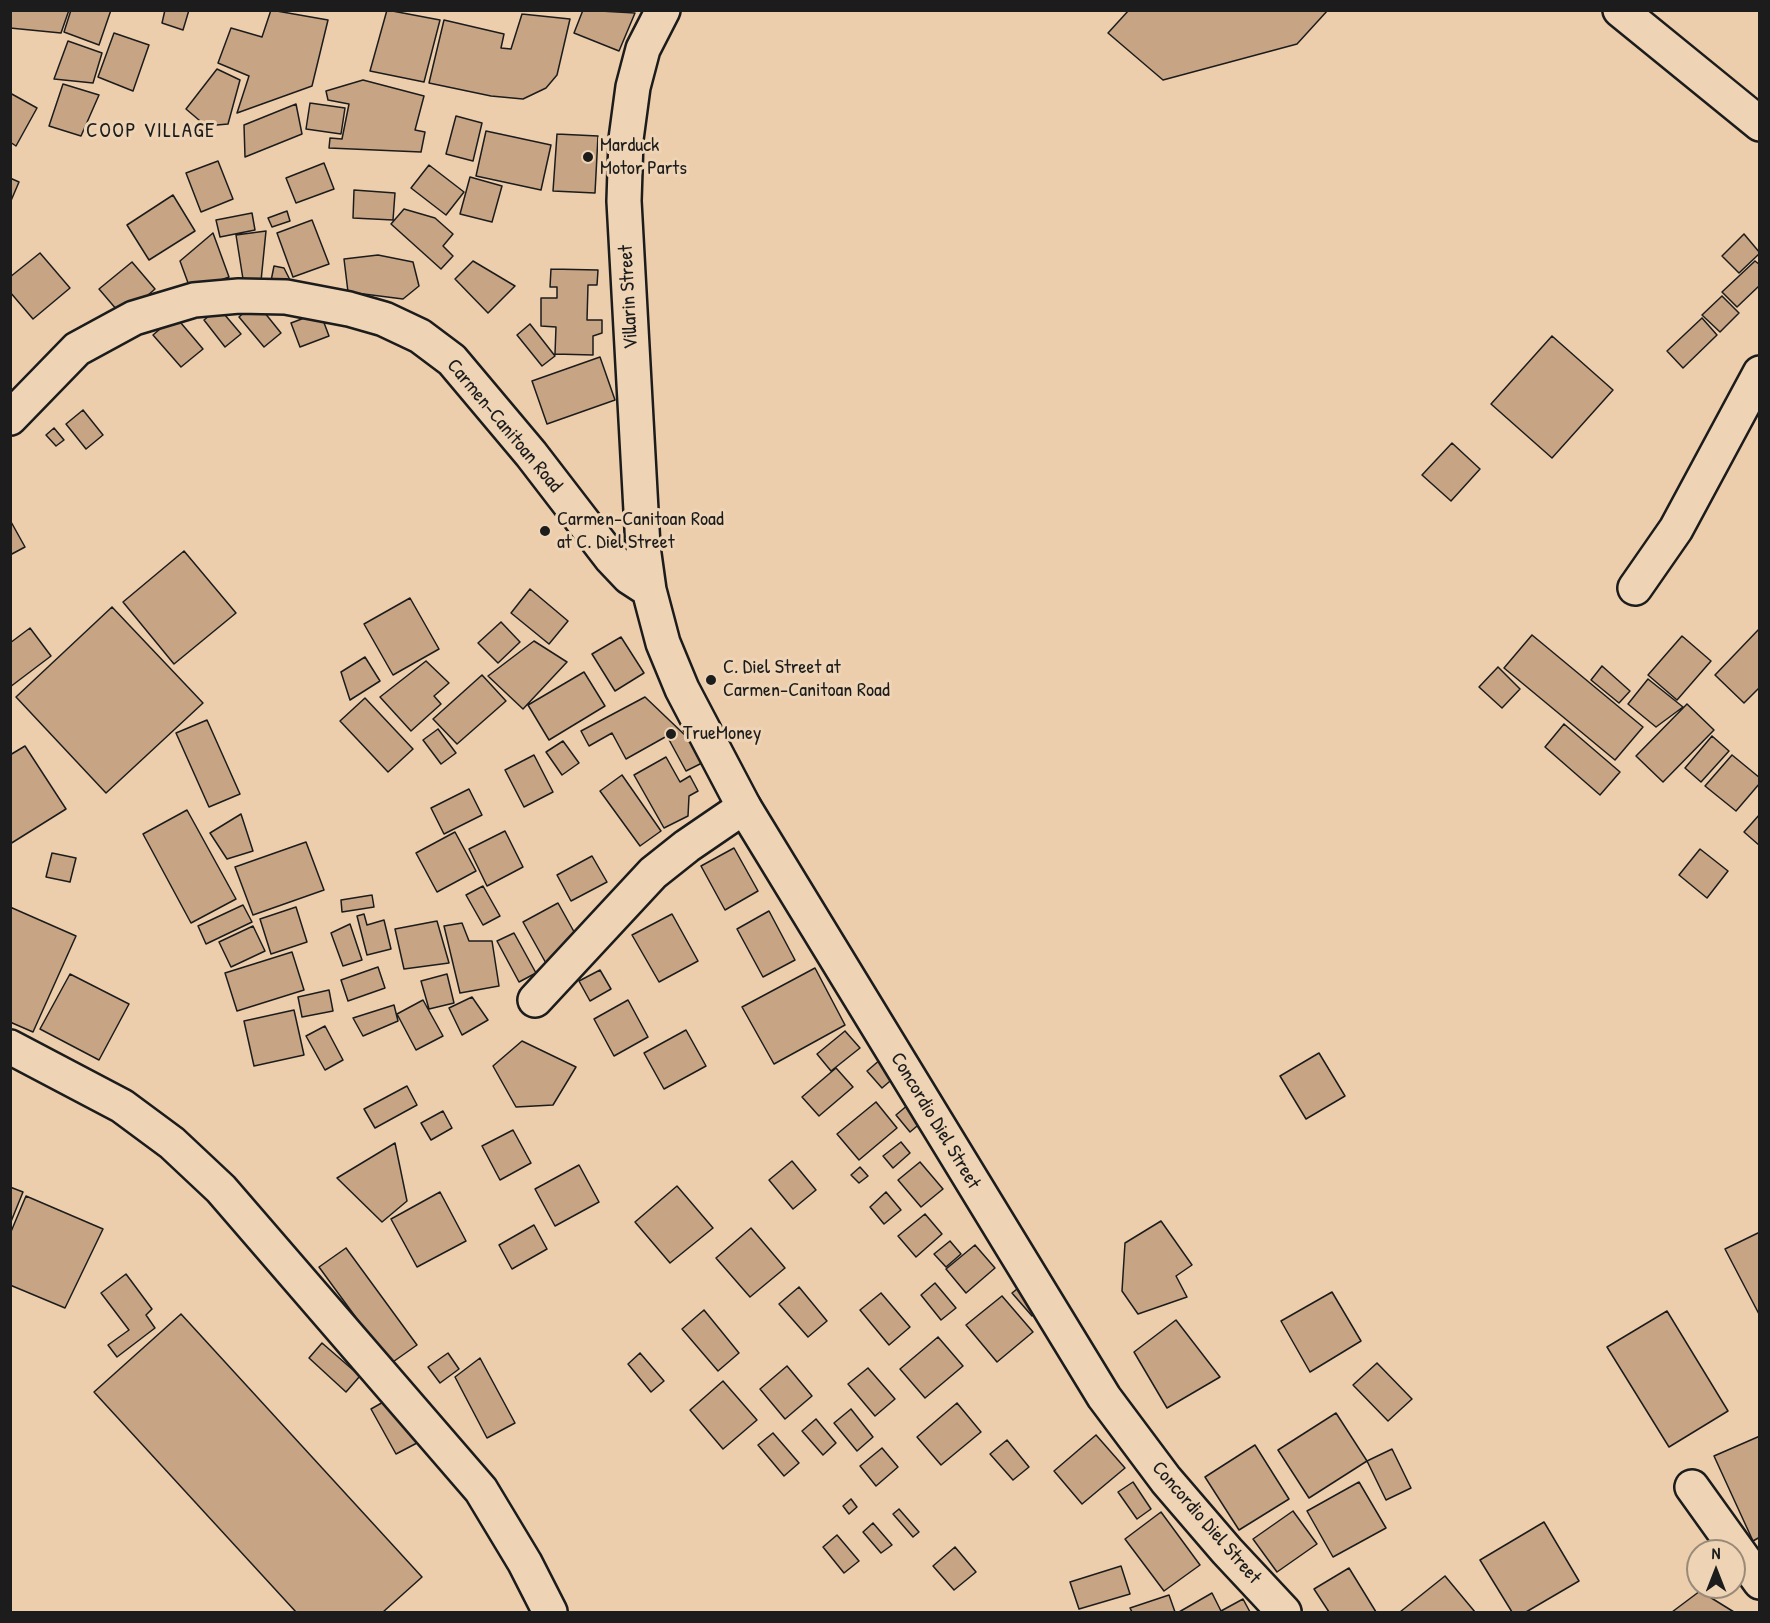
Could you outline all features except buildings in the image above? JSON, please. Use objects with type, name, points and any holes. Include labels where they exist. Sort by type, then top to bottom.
[{"type":"main road","name":"Villarin Street","points":[[649,590],[643,548],[624,201],[626,139],[633,87],[643,49],[663,10]]},
{"type":"main road","points":[[1620,10],[1760,124]]},
{"type":"main road","name":"Carmen-Canitoan Road","points":[[10,418],[77,349],[134,318],[194,300],[238,296],[286,297],[348,309],[384,319],[420,336],[452,360],[525,446],[611,558],[629,577],[649,590]]},
{"type":"main road","points":[[1635,588],[1676,529],[1760,372]]},
{"type":"main road","name":"Concordio Diel Street","points":[[649,590],[663,643],[682,689],[744,807],[1104,1397],[1166,1480],[1227,1551],[1284,1612]]},
{"type":"main road","points":[[535,1000],[653,873],[687,846],[744,807]]},
{"type":"main road","points":[[10,1047],[122,1106],[172,1143],[221,1189],[481,1490],[525,1563],[550,1612]]},
{"type":"main road","points":[[1692,1487],[1760,1582]]},
{"type":"place","name":"Marduck Motor Parts","points":[[588,157]]},
{"type":"place","name":"Carmen-Canitoan Road at C. Diel Street","points":[[545,531]]},
{"type":"place","name":"C. Diel Street at Carmen-Canitoan Road","points":[[711,680]]},
{"type":"place","name":"TrueMoney","points":[[671,734]]},
{"type":"district","name":"COOP VILLAGE","points":[[151,131]]}]
